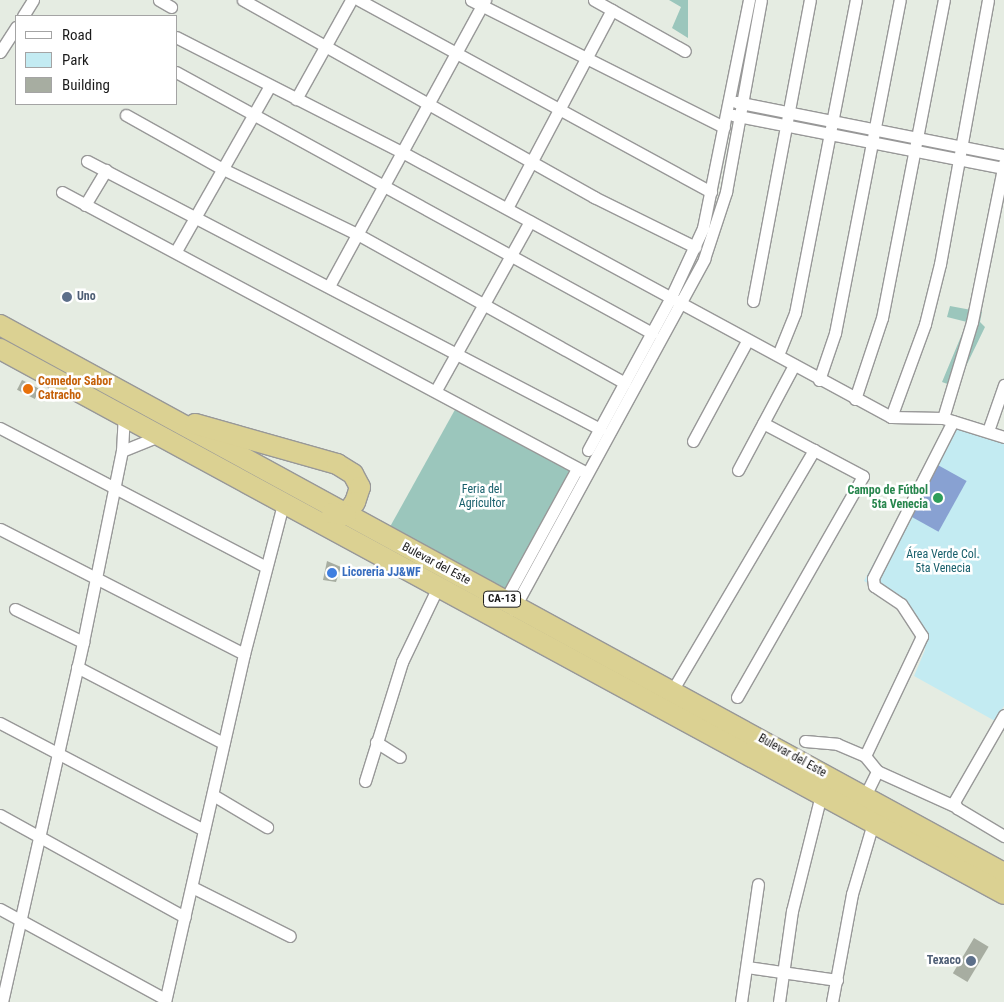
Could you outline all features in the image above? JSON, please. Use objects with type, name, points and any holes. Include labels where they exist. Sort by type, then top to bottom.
[{"type":"highway","name":"Bulevar del Este","points":[[0,326],[346,515],[505,612],[821,795],[1004,894]]},
{"type":"highway","name":"Bulevar del Este","points":[[0,349],[438,587],[505,612],[672,691],[1004,873]]},
{"type":"highway","points":[[160,414],[337,464],[353,474],[360,487],[346,515],[319,511],[250,475],[224,472]]},
{"type":"street","points":[[24,15],[33,0]]},
{"type":"street","points":[[159,0],[171,7]]},
{"type":"street","points":[[243,0],[533,161],[695,247]]},
{"type":"street","points":[[296,100],[351,0]]},
{"type":"street","points":[[359,0],[711,192]]},
{"type":"street","points":[[471,0],[484,3],[586,61],[724,127]]},
{"type":"street","points":[[594,0],[685,50]]},
{"type":"street","points":[[581,469],[600,429],[652,333],[676,300],[695,247],[711,192],[749,0]]},
{"type":"street","points":[[505,612],[581,469],[716,230],[761,0]]},
{"type":"street","points":[[753,301],[810,0]]},
{"type":"street","points":[[778,355],[795,313],[834,122],[856,0]]},
{"type":"street","points":[[818,380],[835,333],[900,0]]},
{"type":"street","points":[[855,399],[882,318],[944,0]]},
{"type":"street","points":[[891,417],[925,324],[988,0]]},
{"type":"street","points":[[329,286],[359,235],[428,103],[484,3]]},
{"type":"street","points":[[507,208],[612,10]]},
{"type":"street","points":[[1,46],[15,28]]},
{"type":"street","points":[[178,38],[269,87],[402,152],[676,300],[747,341],[778,355],[818,380],[891,417],[948,419],[1004,437]]},
{"type":"street","points":[[178,73],[652,333]]},
{"type":"street","points":[[176,251],[221,168],[255,114],[269,87]]},
{"type":"street","points":[[729,101],[1004,155]]},
{"type":"street","points":[[726,114],[958,159],[1004,166],[972,322],[948,419],[873,578],[874,586],[901,604],[922,636],[865,756]]},
{"type":"street","points":[[126,115],[221,168],[359,235],[624,384]]},
{"type":"street","points":[[87,160],[458,352],[600,429]]},
{"type":"street","points":[[85,205],[106,170]]},
{"type":"street","points":[[62,192],[176,251],[581,469]]},
{"type":"street","points":[[436,390],[485,305],[530,221]]},
{"type":"street","points":[[693,441],[747,341]]},
{"type":"street","points":[[738,470],[794,365]]},
{"type":"street","points":[[988,431],[1004,385]]},
{"type":"street","points":[[2,1002],[83,642],[111,486],[122,451],[124,417]]},
{"type":"street","points":[[738,697],[863,476],[763,423]]},
{"type":"street","points":[[0,428],[266,567]]},
{"type":"street","points":[[122,451],[159,436]]},
{"type":"street","points":[[672,691],[814,450]]},
{"type":"street","points":[[0,909],[165,1000],[194,888],[204,830],[244,654],[283,504]]},
{"type":"street","points":[[0,529],[244,654]]},
{"type":"street","points":[[365,781],[402,662],[438,587]]},
{"type":"street","points":[[15,608],[83,642]]},
{"type":"street","points":[[77,667],[223,743]]},
{"type":"street","points":[[954,806],[1004,715]]},
{"type":"street","points":[[0,723],[204,830]]},
{"type":"street","points":[[805,741],[837,744],[865,756],[877,771],[954,806],[1004,836]]},
{"type":"street","points":[[376,742],[400,757]]},
{"type":"street","points":[[864,796],[877,771]]},
{"type":"street","points":[[213,795],[267,827]]},
{"type":"street","points":[[780,1002],[792,911],[821,795]]},
{"type":"street","points":[[0,815],[185,917]]},
{"type":"street","points":[[832,1002],[852,894],[873,823]]},
{"type":"street","points":[[741,1002],[758,884]]},
{"type":"street","points":[[194,888],[290,936]]},
{"type":"street","points":[[747,967],[837,980]]},
{"type":"green space","points":[[669,0],[688,0],[688,38],[672,28],[681,7]]},
{"type":"green space","points":[[950,306],[982,312],[980,322],[985,327],[956,387],[942,382],[967,322],[947,317]]},
{"type":"green space","name":"Feria del Agricultor","points":[[457,406],[572,470],[506,590],[391,526]]},
{"type":"green space","name":"Área Verde Col. 5ta Venecia","points":[[949,422],[1004,443],[1004,706],[995,721],[914,676],[925,650],[922,634],[889,595],[864,581]]},
{"type":"shaded area","name":"Campo de Fútbol 5ta Venecia","points":[[936,464],[967,481],[938,532],[908,515]]},
{"type":"building","name":"Comedor Sabor Catracho","points":[[22,380],[40,389],[35,399],[17,390]]},
{"type":"building","name":"Licoreria JJ&WF","points":[[327,561],[341,567],[336,582],[323,580]]},
{"type":"building","name":"Texaco","points":[[974,938],[989,947],[967,982],[953,973]]},
{"type":"place","name":"Uno","points":[[67,297]]},
{"type":"place","name":"Comedor Sabor Catracho","points":[[28,389]]},
{"type":"place","name":"Campo de Fútbol 5ta Venecia","points":[[938,498]]},
{"type":"place","name":"Licoreria JJ&WF","points":[[332,573]]},
{"type":"place","name":"Texaco","points":[[971,961]]}]
